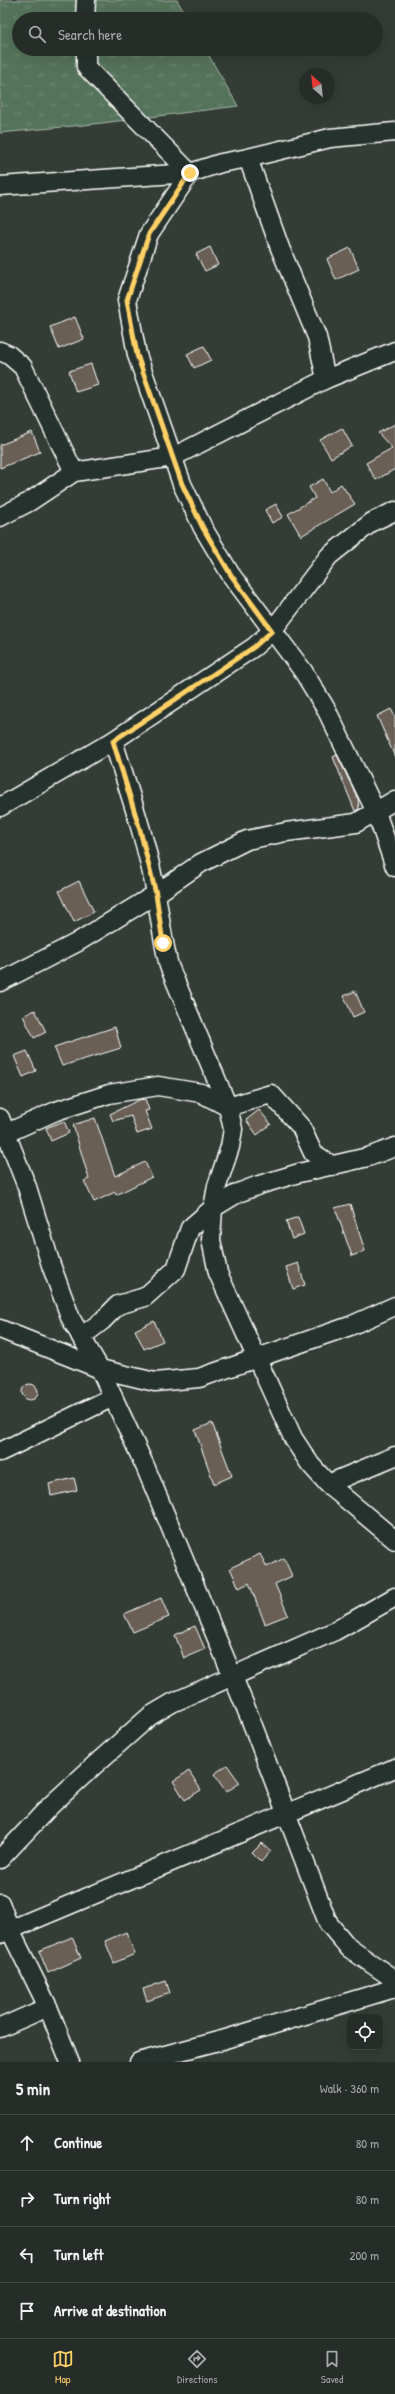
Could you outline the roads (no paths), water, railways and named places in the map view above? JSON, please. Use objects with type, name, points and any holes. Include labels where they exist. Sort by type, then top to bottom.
[{"type":"street","points":[[86,0],[86,12]]},
{"type":"street","points":[[86,56],[86,67],[190,173]]},
{"type":"street","points":[[0,186],[190,173],[221,163],[330,138],[395,132]]},
{"type":"street","points":[[248,158],[280,248],[317,337],[326,379]]},
{"type":"street","points":[[190,173],[149,234],[127,300],[137,355],[182,484],[203,528],[231,575],[303,671],[326,708],[376,812],[395,867]]},
{"type":"street","points":[[0,351],[9,355],[23,367],[74,472]]},
{"type":"street","points":[[0,517],[29,502],[74,472],[173,457],[326,379],[395,351]]},
{"type":"street","points":[[0,807],[113,741],[254,647],[272,631],[329,556],[372,522],[395,511]]},
{"type":"street","points":[[113,741],[138,823],[156,894],[163,943],[169,966],[228,1107],[233,1129],[230,1147],[217,1186],[213,1208],[211,1240],[218,1273],[257,1357],[274,1401],[292,1438],[310,1464],[328,1484],[395,1540]]},
{"type":"street","points":[[0,982],[76,943],[156,894],[201,863],[248,840],[286,832],[356,823],[395,800]]},
{"type":"street","points":[[333,1166],[313,1154],[301,1127],[270,1094],[228,1107],[201,1093],[158,1086],[109,1094],[2,1129],[27,1187],[51,1265],[81,1337],[100,1369],[146,1466],[232,1677],[328,1923],[349,1948],[395,1980]]},
{"type":"street","points":[[81,1337],[102,1321],[118,1305],[145,1298],[176,1269],[190,1228],[213,1208],[238,1193],[259,1185],[299,1173],[333,1166],[395,1147]]},
{"type":"street","points":[[0,1329],[100,1369],[155,1382],[199,1378],[350,1326],[395,1306]]},
{"type":"street","points":[[0,1452],[113,1398]]},
{"type":"street","points":[[328,1484],[395,1456]]},
{"type":"street","points":[[0,1859],[51,1805],[150,1716],[172,1703],[335,1631],[379,1608],[395,1597]]},
{"type":"street","points":[[5,1932],[395,1768]]},
{"type":"street","points":[[0,1903],[5,1932],[48,2007],[70,2062]]},
{"type":"street","points":[[139,2062],[222,2040],[395,1988]]},
{"type":"street","points":[[0,2028],[48,2007]]}]
